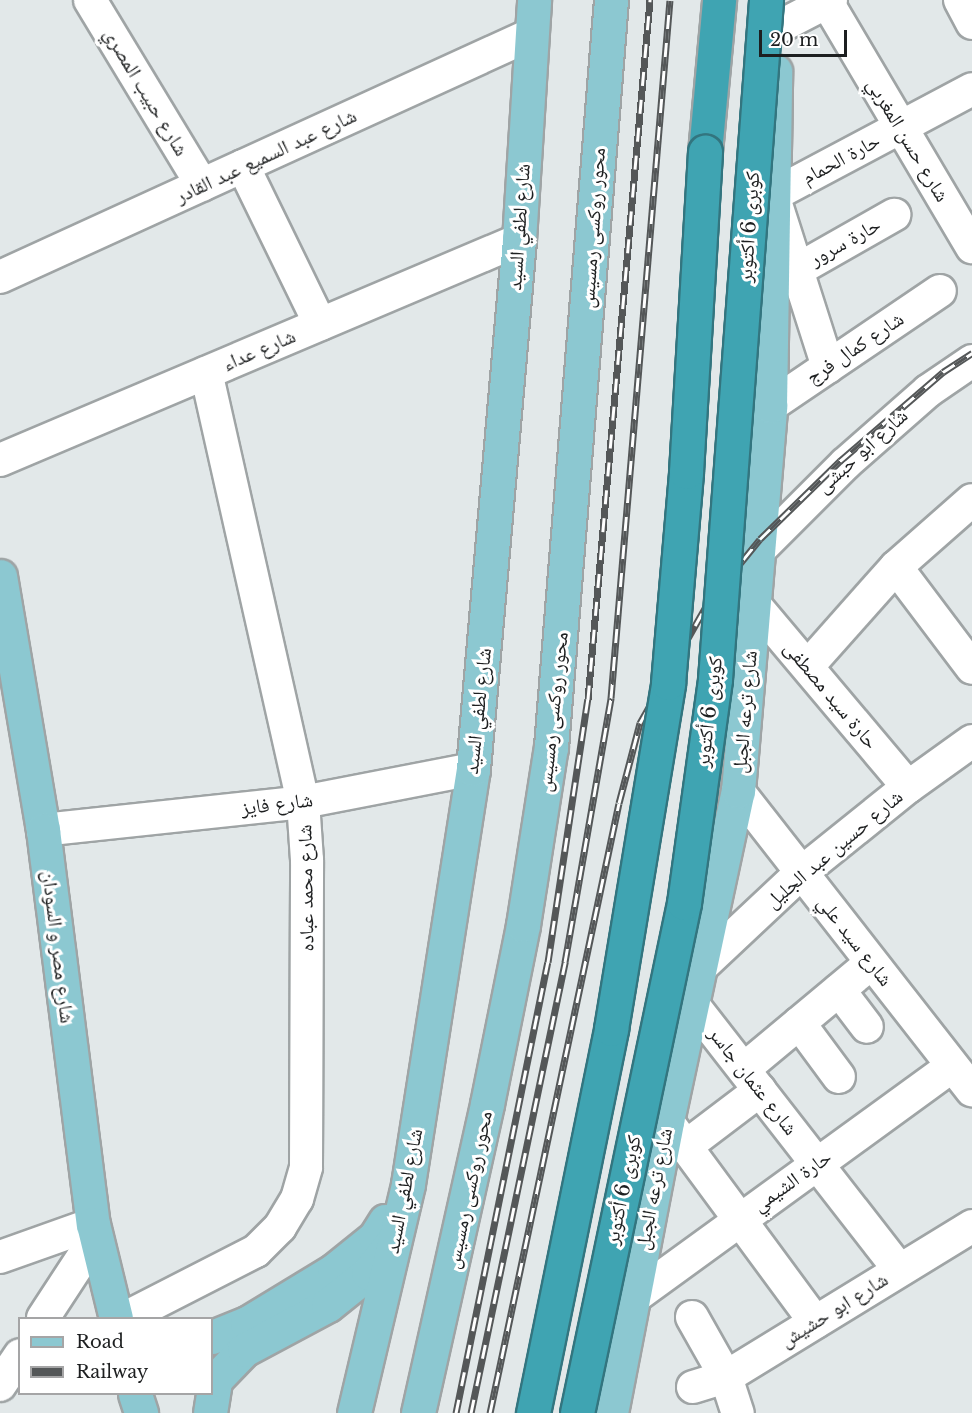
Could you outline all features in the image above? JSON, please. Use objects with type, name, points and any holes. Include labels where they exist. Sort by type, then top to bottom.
[{"type":"highway","points":[[533,1413],[611,1029],[668,683],[719,0]]},
{"type":"highway","name":"كوبرى 6 أكتوبر","points":[[577,1413],[684,903],[713,691],[773,10]]},
{"type":"main road","name":"شارع لطفي السيد","points":[[354,1413],[408,1184],[473,769],[519,240],[534,0]]},
{"type":"main road","name":"محور روكسى رمسيس","points":[[418,1413],[487,1104],[527,903],[550,758],[611,0]]},
{"type":"main road","name":"شارع ترعه الجبل","points":[[611,1413],[633,1298],[676,1134],[694,1006],[738,791],[760,549],[770,406],[773,10]]},
{"type":"main road","name":"شارع مصر و السودان","points":[[0,576],[8,662],[43,830],[95,1230],[108,1282],[124,1317]]},
{"type":"main road","points":[[213,1337],[247,1323],[334,1270],[375,1237],[408,1184]]},
{"type":"main road","points":[[213,1393],[215,1380],[236,1357],[328,1305],[368,1273],[395,1239]]},
{"type":"main road","points":[[135,1395],[141,1413]]},
{"type":"main road","points":[[210,1413],[213,1395]]},
{"type":"street","name":"شارع حبيب المصري","points":[[90,0],[202,185]]},
{"type":"street","points":[[960,0],[972,23]]},
{"type":"street","points":[[773,10],[829,1]]},
{"type":"street","name":"شارع حسن المغربي","points":[[829,1],[900,127],[972,247]]},
{"type":"street","name":"شارع عبد السميع عبد القادر","points":[[0,277],[532,34]]},
{"type":"street","name":"حارة الحمام","points":[[773,195],[972,89]]},
{"type":"street","points":[[243,166],[320,324]]},
{"type":"street","points":[[773,195],[828,367]]},
{"type":"street","name":"حارة سرور","points":[[796,270],[894,215]]},
{"type":"street","name":"شارع عداء","points":[[0,460],[519,240]]},
{"type":"street","name":"شارع كمال فرج","points":[[770,406],[940,291]]},
{"type":"street","name":"شارع ابو حبشى","points":[[760,549],[844,464],[928,391],[972,362]]},
{"type":"street","name":"شارع محمد عباده","points":[[126,1317],[256,1251],[280,1227],[297,1199],[306,1167],[308,1135],[307,860],[303,802],[206,373]]},
{"type":"street","points":[[807,666],[896,567],[972,500]]},
{"type":"street","points":[[896,567],[972,668]]},
{"type":"street","name":"حارة سيد مصطفى","points":[[754,604],[908,787]]},
{"type":"street","name":"شارع حسين عبد الجليل","points":[[703,965],[801,873],[908,787],[972,741]]},
{"type":"street","name":"شارع فايز","points":[[43,830],[303,802],[473,769]]},
{"type":"street","name":"شارع سيد علي","points":[[738,791],[972,1091]]},
{"type":"street","points":[[815,1322],[676,1134],[752,1079],[799,1023],[871,963]]},
{"type":"street","points":[[839,990],[867,1027]]},
{"type":"street","name":"شارع عثمان جاسر","points":[[694,1006],[899,1269]]},
{"type":"street","points":[[799,1023],[839,1077]]},
{"type":"street","name":"حارة الشيمي","points":[[633,1298],[738,1219],[952,1066]]},
{"type":"street","name":"شارع ابو حشيش","points":[[693,1387],[726,1377],[972,1226]]},
{"type":"street","points":[[0,1257],[95,1230]]},
{"type":"street","points":[[44,1317],[95,1230]]},
{"type":"street","points":[[692,1317],[726,1377],[738,1413]]},
{"type":"street","points":[[0,1385],[18,1358]]},
{"type":"railway","points":[[456,1413],[548,962],[588,699],[650,0]]},
{"type":"railway","points":[[471,1413],[565,962],[611,698],[670,0]]},
{"type":"railway","points":[[490,1413],[619,803],[640,723],[708,603],[760,539],[840,461],[943,372],[972,353]]}]
